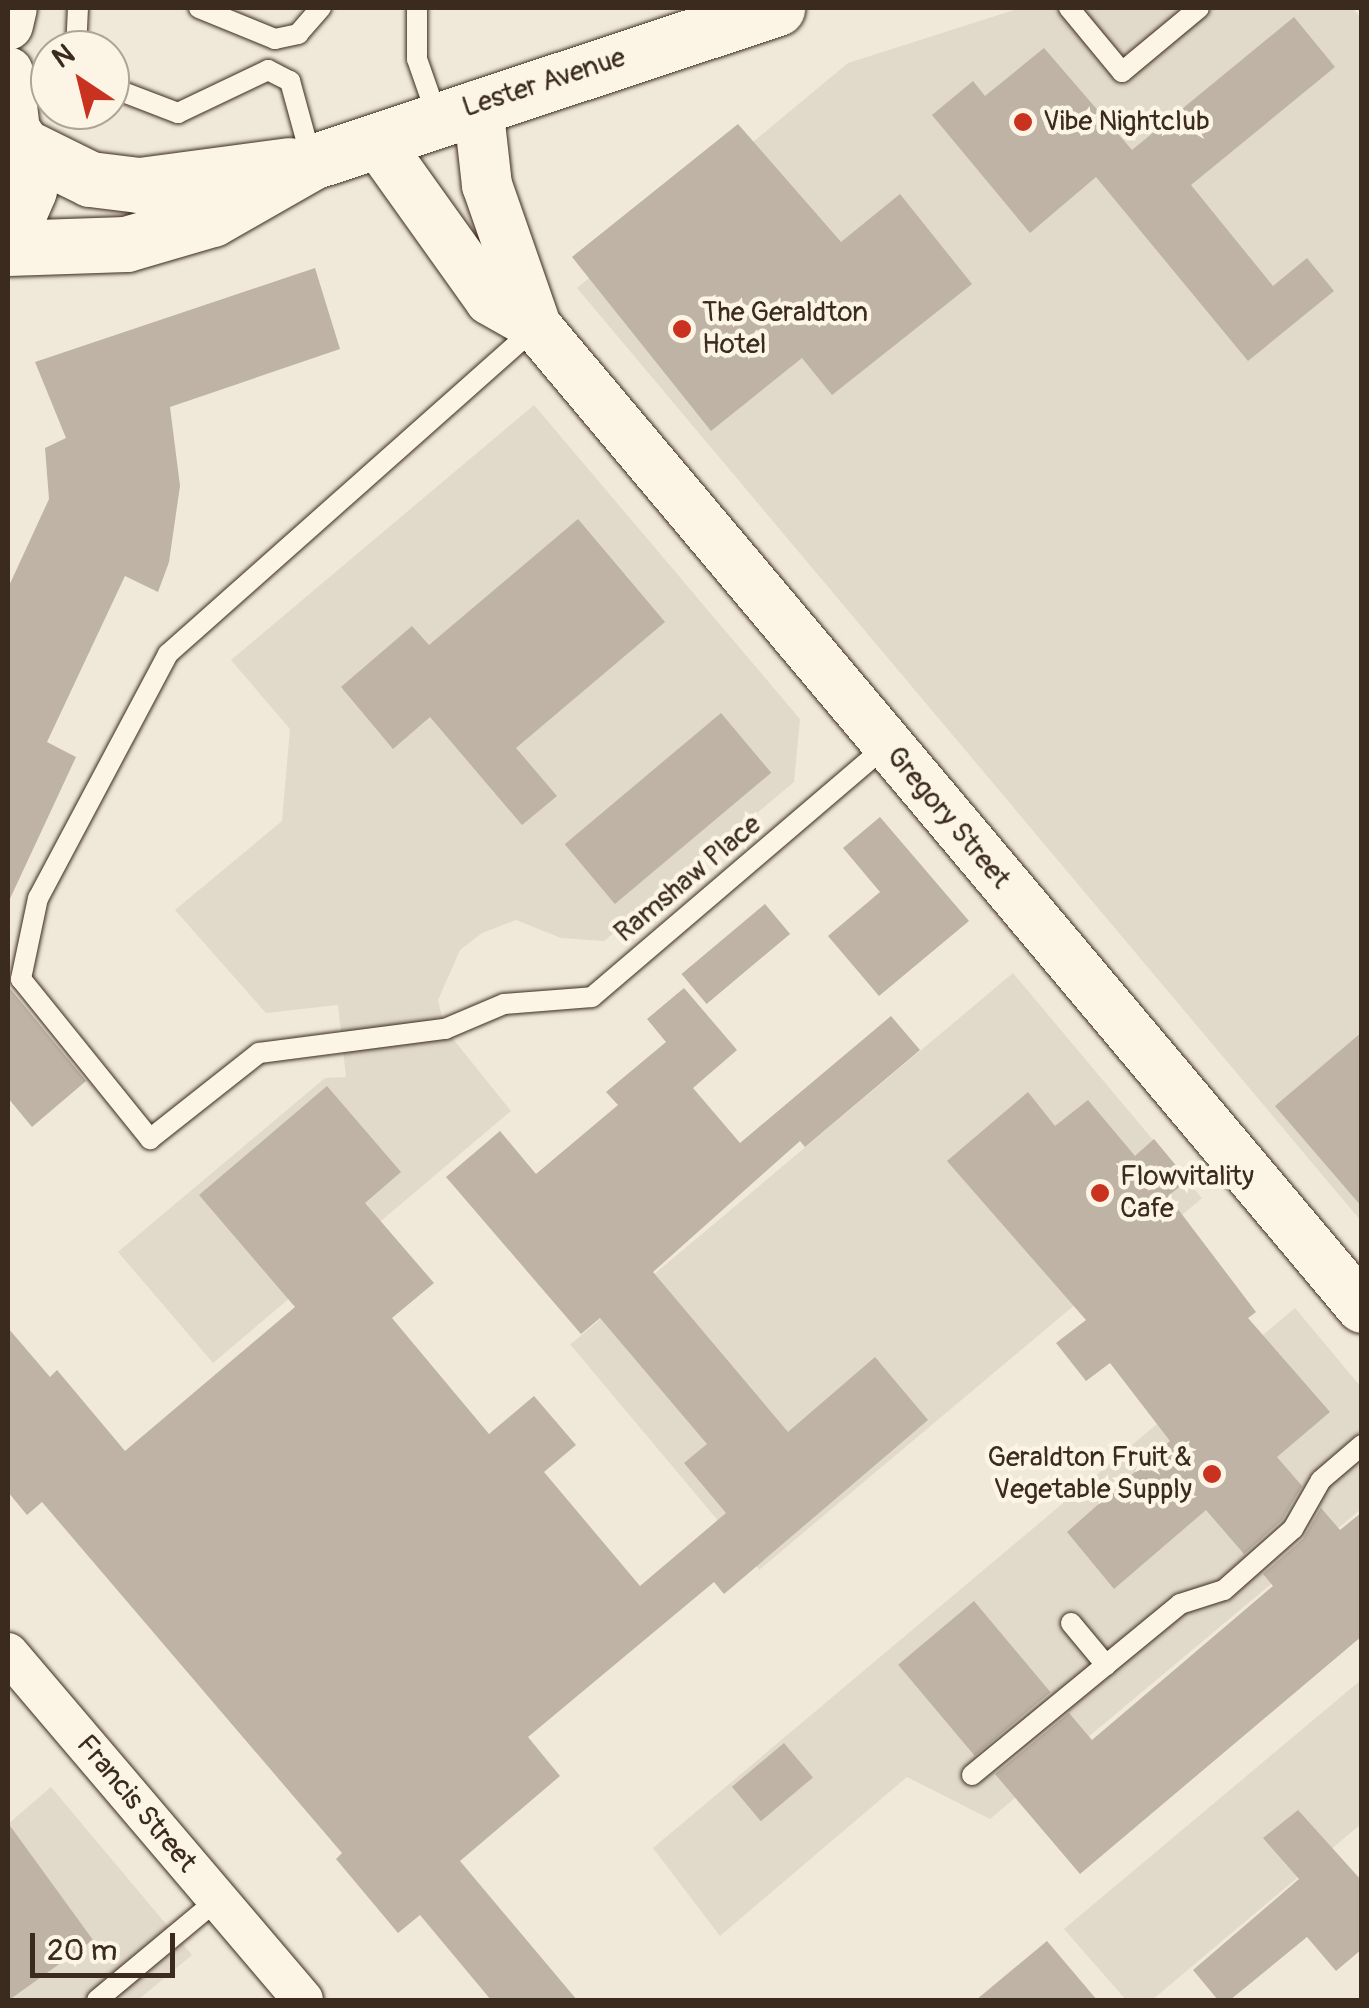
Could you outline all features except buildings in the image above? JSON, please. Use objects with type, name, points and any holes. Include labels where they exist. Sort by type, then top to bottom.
[{"type":"main road","name":"Lester Avenue","points":[[8,248],[126,244],[212,219],[312,162],[777,8]]},
{"type":"main road","name":"Lester Avenue","points":[[15,134],[90,179],[140,184],[312,162]]},
{"type":"main road","points":[[8,238],[29,190],[15,134]]},
{"type":"street","points":[[8,25],[12,8]]},
{"type":"street","points":[[8,72],[15,134]]},
{"type":"street","name":"Gregory Street","points":[[457,111],[536,326]]},
{"type":"street","name":"Gregory Street","points":[[376,140],[490,300],[536,326],[1362,1308]]},
{"type":"street","name":"Francis Street","points":[[8,1654],[303,2000]]},
{"type":"lane","points":[[199,8],[276,38],[298,34],[321,8]]},
{"type":"lane","points":[[417,8],[417,59],[457,111]]},
{"type":"lane","points":[[1069,8],[1122,72],[1199,8]]},
{"type":"lane","points":[[130,95],[178,114],[268,70],[290,81],[312,162]]},
{"type":"lane","name":"Ramshaw Place","points":[[536,326],[168,654],[38,898],[21,979],[150,1140],[259,1052],[445,1029],[504,1004],[592,997],[887,745]]},
{"type":"lane","points":[[972,1775],[1180,1604],[1224,1590],[1293,1529],[1320,1480],[1362,1445]]},
{"type":"lane","points":[[1071,1623],[1106,1665]]},
{"type":"lane","points":[[97,2000],[217,1900]]},
{"type":"shaded area","points":[[1020,8],[1352,8],[1361,18],[1361,1221],[577,288],[848,63]]},
{"type":"shaded area","points":[[534,405],[800,719],[794,782],[604,941],[561,938],[516,920],[482,933],[460,950],[438,1000],[445,1029],[511,1111],[213,1363],[118,1252],[325,1078],[346,1077],[338,1005],[266,1013],[175,910],[282,821],[290,729],[231,660]]},
{"type":"shaded area","points":[[1013,973],[1202,1198],[759,1570],[570,1345]]},
{"type":"shaded area","points":[[1295,1308],[1361,1387],[1361,1509],[990,1819],[907,1777],[720,1936],[653,1848]]},
{"type":"shaded area","points":[[1361,1680],[1361,1824],[1152,2000],[1126,2000],[1064,1929]]},
{"type":"shaded area","points":[[51,1787],[192,1955],[138,2000],[8,2000],[8,1824]]},
{"type":"place","name":"Vibe Nightclub","points":[[1023,122]]},
{"type":"place","name":"The Geraldton Hotel","points":[[682,329]]},
{"type":"place","name":"Flowvitality Cafe","points":[[1100,1193]]},
{"type":"place","name":"Geraldton Fruit & Vegetable Supply","points":[[1212,1474]]}]
